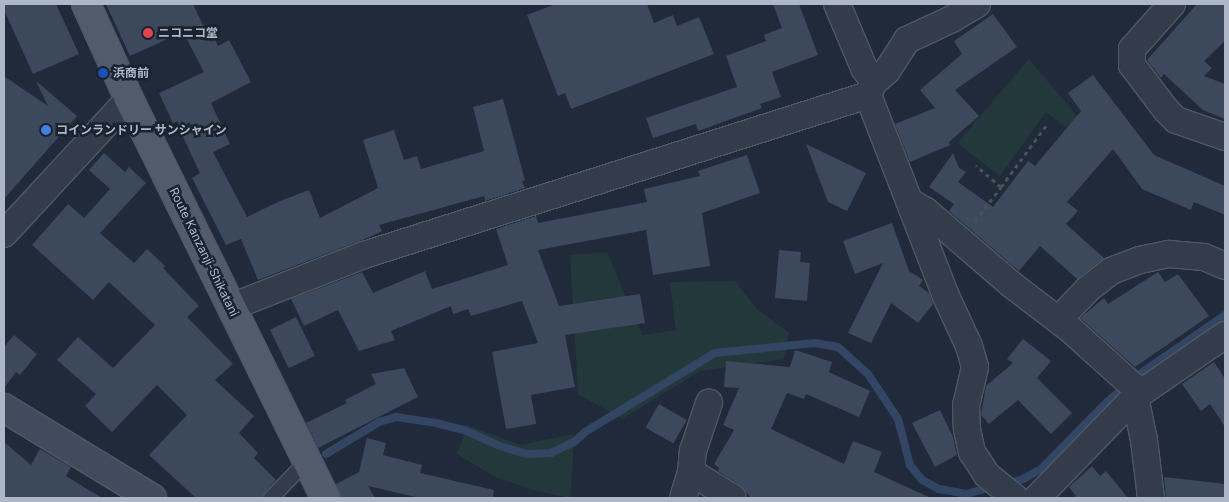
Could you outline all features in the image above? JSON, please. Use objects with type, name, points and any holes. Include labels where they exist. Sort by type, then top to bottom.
[{"type":"main road","name":"Route Kanzanji-Shikatani","points":[[86,4],[129,99],[325,498]]},
{"type":"main road","points":[[4,408],[152,498]]},
{"type":"street","points":[[836,4],[864,68],[945,294],[969,346],[975,367],[966,406],[967,428],[972,452],[987,475],[1015,498]]},
{"type":"street","points":[[231,307],[364,255],[871,88],[887,70],[908,40],[977,4]]},
{"type":"street","points":[[1172,4],[1132,49],[1132,65],[1166,110],[1176,120],[1225,138]]},
{"type":"street","points":[[4,234],[129,99]]},
{"type":"street","points":[[912,204],[926,211],[1012,285],[1058,320],[1133,388],[1144,440],[1151,498]]},
{"type":"street","points":[[1058,320],[1088,289],[1112,271],[1140,260],[1168,254],[1204,257],[1225,266]]},
{"type":"street","points":[[1037,498],[1133,388],[1225,335]]},
{"type":"street","points":[[683,498],[691,472],[693,451],[709,402]]},
{"type":"street","points":[[691,472],[733,498]]},
{"type":"lane","points":[[271,498],[307,461]]},
{"type":"path","points":[[961,240],[1048,123]]},
{"type":"path","points":[[976,165],[1000,187]]},
{"type":"green space","points":[[1029,59],[1109,154],[1103,157],[1046,112],[1000,176],[957,143]]},
{"type":"green space","points":[[607,252],[642,335],[676,330],[670,282],[735,281],[757,309],[789,333],[784,359],[700,371],[622,419],[578,394],[570,255]]},
{"type":"green space","points":[[467,425],[520,445],[573,434],[570,498],[536,491],[495,477],[457,454]]},
{"type":"building","points":[[4,4],[56,4],[79,54],[33,74],[4,10]]},
{"type":"building","points":[[106,4],[193,4],[211,42],[215,39],[218,46],[229,40],[251,82],[211,103],[230,144],[213,152],[247,217],[309,190],[320,218],[378,188],[363,140],[394,130],[404,160],[417,156],[421,169],[484,151],[473,107],[503,99],[525,180],[522,181],[525,188],[485,201],[484,196],[379,225],[382,231],[370,237],[258,280],[241,239],[226,245],[192,178],[200,173],[176,122],[173,123],[159,93],[204,72],[183,32],[130,56]]},
{"type":"building","points":[[556,4],[647,4],[654,23],[673,15],[677,26],[699,17],[714,54],[571,109],[565,93],[558,96],[527,15]]},
{"type":"building","points":[[773,4],[799,4],[818,55],[772,72],[781,97],[760,104],[762,108],[698,131],[696,124],[653,138],[646,118],[737,87],[726,56],[766,41],[764,35],[782,28]]},
{"type":"building","points":[[1197,4],[1225,4],[1225,41],[1204,61],[1212,68],[1204,76],[1225,84],[1225,119],[1203,110],[1164,74],[1161,78],[1147,60]]},
{"type":"building","points":[[993,14],[1017,47],[955,90],[979,116],[949,142],[950,145],[910,162],[895,124],[935,108],[920,90],[962,54],[954,41]]},
{"type":"building","points":[[1093,75],[1154,155],[1225,186],[1225,215],[1194,202],[1191,210],[1142,189],[1113,149],[1067,202],[1078,211],[1066,224],[1104,258],[1077,279],[1040,246],[1019,271],[949,211],[954,204],[929,187],[953,153],[959,168],[966,172],[958,182],[993,207],[1028,161],[1035,166],[1081,111],[1068,93]]},
{"type":"building","points":[[4,76],[48,106],[36,81],[77,116],[4,199]]},
{"type":"building","points":[[806,144],[866,173],[847,211],[828,202]]},
{"type":"building","points":[[104,153],[125,172],[129,167],[146,183],[100,233],[134,263],[147,249],[165,266],[163,268],[199,306],[187,317],[233,364],[215,380],[254,416],[239,433],[258,453],[254,458],[276,480],[262,498],[196,498],[149,455],[187,415],[157,385],[112,432],[85,406],[96,394],[57,360],[78,337],[113,368],[155,325],[109,282],[93,300],[32,245],[68,204],[84,218],[110,189],[89,170]]},
{"type":"building","points":[[747,155],[760,193],[702,213],[710,266],[653,275],[646,230],[538,250],[559,306],[640,294],[645,323],[565,335],[575,387],[531,395],[536,424],[506,429],[492,352],[538,343],[522,301],[471,316],[468,309],[453,314],[451,306],[391,331],[395,340],[359,351],[338,310],[304,326],[291,299],[362,272],[373,293],[425,271],[432,289],[508,265],[496,229],[536,216],[538,223],[647,202],[644,189],[700,176],[698,171]]},
{"type":"building","points":[[892,223],[909,271],[923,280],[919,286],[929,293],[933,304],[918,323],[891,303],[871,343],[848,333],[883,263],[855,274],[843,241]]},
{"type":"building","points":[[779,250],[801,252],[800,262],[810,263],[807,301],[775,298]]},
{"type":"building","points":[[1158,272],[1165,282],[1178,274],[1209,316],[1135,367],[1080,318],[1104,298],[1108,304]]},
{"type":"building","points":[[296,317],[315,356],[289,368],[270,330]]},
{"type":"building","points":[[14,335],[37,354],[20,375],[16,372],[4,388],[4,347]]},
{"type":"building","points":[[1023,339],[1051,361],[1037,378],[1072,413],[1051,434],[1018,400],[989,424],[981,415],[986,386],[1013,363],[1007,359]]},
{"type":"building","points":[[795,350],[832,362],[829,372],[870,391],[859,417],[806,394],[804,399],[787,393],[771,429],[844,464],[853,441],[882,452],[874,472],[931,498],[751,498],[741,486],[718,471],[719,468],[714,464],[734,430],[723,425],[739,388],[724,387],[726,361],[790,367]]},
{"type":"building","points":[[1214,362],[1225,379],[1225,427],[1210,404],[1201,411],[1182,384]]},
{"type":"building","points":[[404,368],[418,397],[318,448],[306,423],[347,403],[345,400],[376,384],[371,374]]},
{"type":"building","points":[[659,404],[687,420],[673,443],[646,427]]},
{"type":"building","points":[[940,410],[953,437],[957,455],[935,467],[912,423]]},
{"type":"building","points":[[367,438],[386,443],[383,455],[422,465],[420,473],[494,490],[493,498],[420,498],[368,486],[375,498],[340,498],[336,484],[359,472]]},
{"type":"building","points":[[4,442],[31,465],[40,449],[71,467],[66,476],[102,498],[4,498]]},
{"type":"building","points":[[1092,466],[1100,476],[1106,471],[1128,498],[1073,498],[1076,496],[1069,487]]},
{"type":"building","points":[[1164,477],[1225,484],[1225,498],[1166,498]]},
{"type":"waterway","points":[[1006,484],[1023,479],[1041,469],[1108,401],[1144,371],[1225,315]]},
{"type":"waterway","points":[[326,454],[379,422],[396,417],[436,423],[464,430],[500,446],[527,454],[551,453],[574,442],[585,432],[715,353],[815,343],[838,347],[868,374],[898,419],[910,465],[922,480],[939,489],[966,494],[993,487]]},
{"type":"place","name":"ニコニコ堂","points":[[148,33]]},
{"type":"place","name":"浜商前","points":[[103,73]]},
{"type":"place","name":"コインランドリー サンシャイン","points":[[46,130]]}]
